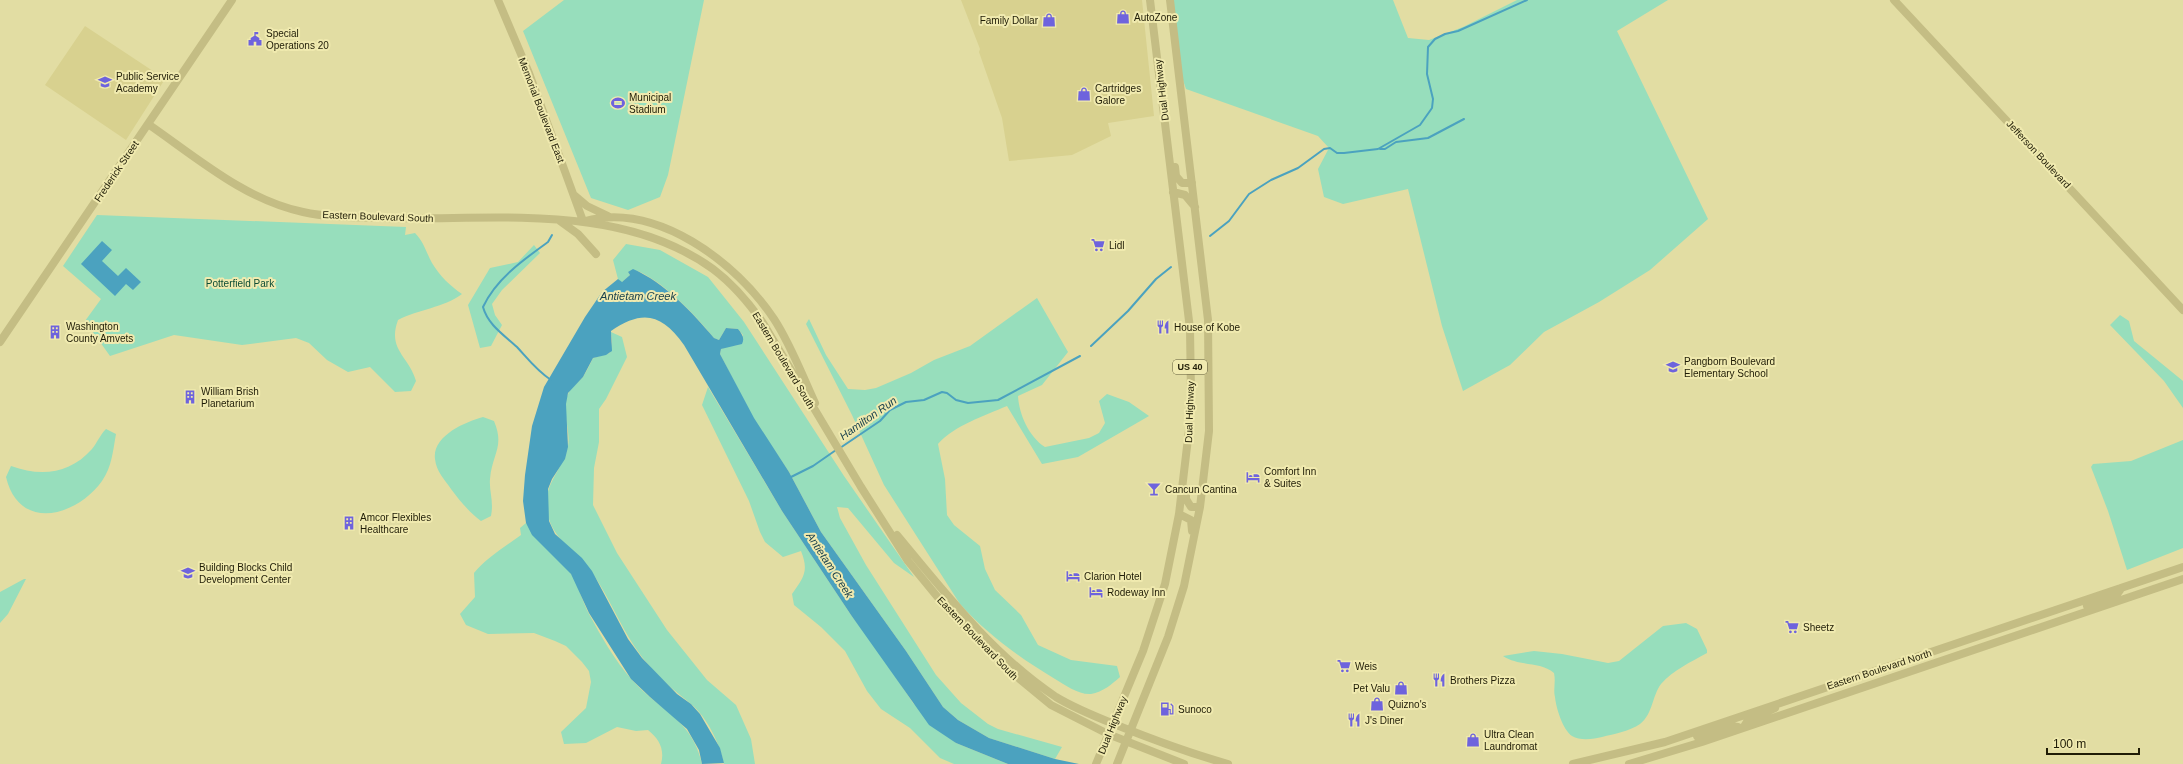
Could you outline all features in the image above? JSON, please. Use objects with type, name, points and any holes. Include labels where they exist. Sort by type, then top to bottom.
[{"type":"main road","name":"Frederick Street","points":[[0,342],[232,0]]},
{"type":"main road","name":"Memorial Boulevard East","points":[[498,0],[529,73],[583,221]]},
{"type":"main road","name":"Dual Highway","points":[[1096,764],[1157,610],[1170,560],[1179,514],[1186,464],[1191,394],[1190,329],[1150,0]]},
{"type":"main road","name":"Dual Highway","points":[[1117,764],[1171,630],[1189,566],[1200,507],[1208,431],[1210,385],[1208,320],[1170,0]]},
{"type":"main road","name":"Jefferson Boulevard","points":[[1894,0],[2183,310]]},
{"type":"main road","points":[[1165,122],[1176,176],[1182,184],[1192,183]]},
{"type":"main road","name":"Eastern Boulevard South","points":[[148,124],[248,191],[266,200],[302,212],[342,217],[583,221],[639,233],[679,248],[714,269],[747,300],[763,323],[848,467],[876,510],[970,626],[1028,688],[1068,715],[1108,734]]},
{"type":"main road","points":[[1173,192],[1185,195],[1196,209]]},
{"type":"main road","points":[[574,195],[587,206],[611,216]]},
{"type":"main road","name":"Eastern Boulevard South","points":[[583,221],[611,216],[665,228],[701,247],[736,273],[754,292],[786,338],[830,435]]},
{"type":"main road","points":[[559,220],[578,234],[596,254]]},
{"type":"main road","points":[[1186,464],[1188,504],[1190,507],[1200,507]]},
{"type":"main road","points":[[1179,514],[1188,517],[1192,524],[1189,566]]},
{"type":"main road","name":"Eastern Boulevard North","points":[[1573,764],[1665,742],[2183,567]]},
{"type":"main road","name":"Eastern Boulevard North","points":[[1629,764],[1669,753],[2183,579]]},
{"type":"main road","points":[[2066,618],[2075,610],[2116,596],[2120,592],[2121,588]]},
{"type":"main road","points":[[2004,639],[2005,633],[2011,629],[2059,612],[2071,604]]},
{"type":"main road","name":"Eastern Boulevard South","points":[[970,626],[1015,665],[1057,697],[1080,710],[1112,724]]},
{"type":"main road","points":[[1665,742],[1732,726],[1743,728],[1748,720],[1802,695]]},
{"type":"main road","points":[[1112,724],[1195,755],[1228,764]]},
{"type":"main road","points":[[1108,734],[1184,764]]},
{"type":"shaded area","points":[[961,0],[1142,0],[1154,116],[1108,123],[1111,136],[1072,155],[1009,161],[1002,118],[979,52],[980,49]]},
{"type":"shaded area","name":"Public Service Academy","points":[[85,26],[165,79],[126,140],[45,85]]},
{"type":"green space","name":"Municipal Stadium","points":[[564,0],[704,0],[668,175],[660,197],[628,210],[591,198],[523,31]]},
{"type":"green space","points":[[1171,0],[1393,0],[1408,38],[1429,40],[1463,27],[1517,0],[1668,0],[1617,31],[1708,219],[1650,270],[1599,302],[1544,332],[1510,365],[1463,391],[1442,326],[1408,189],[1343,204],[1324,197],[1318,169],[1329,148],[1318,136],[1186,89],[1178,65]]},
{"type":"green space","name":"Potterfield Park","points":[[97,215],[406,227],[405,235],[415,233],[421,240],[438,272],[449,284],[462,294],[455,299],[398,320],[395,330],[397,346],[413,372],[416,381],[411,391],[395,392],[370,367],[348,372],[327,360],[309,343],[296,338],[242,345],[174,335],[110,356],[85,321],[101,299],[63,266]]},
{"type":"green space","points":[[626,244],[660,250],[708,277],[744,322],[844,476],[914,577],[894,563],[848,508],[837,507],[840,518],[866,565],[936,675],[961,703],[988,724],[998,729],[1062,747],[1055,759],[989,738],[958,720],[943,707],[906,651],[821,532],[789,472],[753,418],[720,354],[721,349],[728,346],[738,345],[743,335],[738,329],[726,328],[719,340],[714,338],[690,311],[670,292],[650,277],[640,272],[628,272],[630,275],[621,283],[618,279],[613,260]]},
{"type":"green space","points":[[534,245],[540,253],[502,290],[492,304],[495,315],[502,325],[491,346],[480,348],[468,305],[490,268],[518,262]]},
{"type":"green space","points":[[1037,298],[1068,352],[1042,385],[1018,396],[1020,410],[1026,424],[1039,443],[1045,447],[1089,438],[1099,433],[1105,423],[1099,401],[1107,394],[1129,402],[1149,416],[1078,457],[1042,464],[1007,406],[961,426],[938,444],[945,479],[947,515],[954,525],[980,546],[985,569],[995,590],[1021,615],[1038,645],[1071,660],[1117,666],[1120,677],[1103,690],[1091,694],[1082,693],[1072,689],[1029,663],[993,636],[960,604],[884,485],[852,415],[806,324],[809,319],[826,355],[848,389],[865,390],[876,388],[911,373],[934,360],[970,346]]},
{"type":"green space","points":[[2120,315],[2129,321],[2134,341],[2183,381],[2183,408],[2164,381],[2110,325]]},
{"type":"green space","points":[[611,332],[622,337],[627,357],[606,399],[599,409],[599,442],[594,468],[593,505],[617,553],[667,630],[707,680],[736,705],[751,739],[755,764],[724,764],[712,731],[697,709],[665,682],[638,652],[592,572],[559,538],[550,522],[546,500],[548,490],[565,456],[569,439],[565,405],[566,398],[570,390],[583,377],[593,358],[610,353],[612,342]]},
{"type":"green space","points":[[708,387],[782,511],[851,615],[875,646],[913,703],[956,743],[1008,764],[954,764],[940,758],[910,728],[881,709],[867,691],[845,651],[821,627],[794,605],[792,594],[800,583],[805,569],[801,551],[783,557],[765,542],[749,501],[702,405]]},
{"type":"green space","points":[[483,417],[494,421],[497,430],[498,444],[490,479],[492,506],[491,516],[481,521],[465,506],[444,479],[436,463],[435,451],[439,443],[451,431],[467,422]]},
{"type":"green space","points":[[106,429],[116,434],[112,458],[108,470],[102,481],[91,493],[78,503],[64,510],[49,513],[35,512],[23,506],[13,494],[6,477],[11,466],[33,472],[54,471],[65,468],[74,464],[92,449]]},
{"type":"green space","points":[[2183,440],[2183,548],[2127,570],[2108,511],[2091,467],[2093,464],[2131,461]]},
{"type":"green space","points":[[526,523],[536,537],[561,561],[572,575],[589,614],[614,657],[632,680],[643,691],[683,726],[691,736],[702,764],[661,764],[662,749],[658,741],[648,730],[636,731],[617,727],[586,743],[564,744],[561,732],[586,708],[591,682],[589,671],[582,662],[566,646],[534,633],[488,634],[466,625],[460,614],[475,597],[474,573],[490,558],[521,535],[520,528]]},
{"type":"green space","points":[[26,579],[8,614],[0,623],[0,592]]},
{"type":"green space","points":[[1686,623],[1697,629],[1707,653],[1677,670],[1661,684],[1648,715],[1640,724],[1627,730],[1599,738],[1575,738],[1566,729],[1558,713],[1554,692],[1554,673],[1543,667],[1516,662],[1503,656],[1534,651],[1562,654],[1608,663],[1619,661],[1663,626]]},
{"type":"water","points":[[102,241],[112,250],[102,261],[118,276],[126,268],[141,282],[133,290],[126,284],[115,296],[81,264]]},
{"type":"water","name":"Antietam Creek","points":[[633,269],[645,275],[667,290],[697,318],[714,338],[719,340],[726,328],[738,329],[741,333],[743,338],[742,344],[721,349],[720,354],[754,418],[789,472],[821,532],[906,651],[943,707],[958,720],[989,738],[1055,759],[1079,764],[1008,764],[956,743],[929,725],[851,615],[782,511],[684,345],[668,327],[660,321],[651,318],[642,318],[622,324],[611,331],[612,351],[606,355],[593,358],[583,377],[568,393],[566,404],[568,447],[565,459],[552,479],[548,489],[549,521],[555,534],[582,558],[592,571],[628,639],[642,658],[677,694],[691,704],[700,714],[720,748],[724,763],[702,764],[699,750],[687,729],[631,679],[589,613],[571,574],[532,535],[526,523],[523,501],[525,475],[532,426],[544,387],[585,317],[602,292],[618,279],[622,282],[630,275],[628,272]]},
{"type":"waterway","name":"Hamilton Run","points":[[1210,236],[1229,221],[1249,194],[1271,180],[1298,168],[1324,149],[1330,148],[1337,153],[1378,149],[1420,125],[1432,108],[1433,99],[1427,74],[1428,47],[1435,39],[1445,34],[1458,31],[1527,0]]},
{"type":"waterway","points":[[1380,149],[1385,149],[1396,142],[1428,138],[1464,119]]},
{"type":"waterway","points":[[551,380],[537,369],[517,347],[497,329],[485,313],[483,307],[488,297],[503,279],[520,263],[548,242],[552,235]]},
{"type":"waterway","name":"Hamilton Run","points":[[1091,346],[1128,311],[1156,279],[1171,267]]},
{"type":"waterway","name":"Hamilton Run","points":[[840,448],[880,421],[890,410],[906,402],[924,400],[942,392],[947,393],[956,400],[968,403],[998,400],[1080,356]]},
{"type":"waterway","name":"Hamilton Run","points":[[791,477],[813,466],[836,450]]},
{"type":"place","name":"AutoZone","points":[[1123,17]]},
{"type":"place","name":"Family Dollar","points":[[1049,20]]},
{"type":"place","name":"Special Operations 20","points":[[255,39]]},
{"type":"place","name":"Public Service Academy","points":[[105,82]]},
{"type":"place","name":"Cartridges Galore","points":[[1084,94]]},
{"type":"place","name":"Municipal Stadium","points":[[618,103]]},
{"type":"place","name":"Lidl","points":[[1098,245]]},
{"type":"place","name":"House of Kobe","points":[[1163,327]]},
{"type":"place","name":"Washington County Amvets","points":[[55,332]]},
{"type":"place","name":"Pangborn Boulevard Elementary School","points":[[1673,367]]},
{"type":"place","name":"William Brish Planetarium","points":[[190,397]]},
{"type":"place","name":"Comfort Inn & Suites","points":[[1253,477]]},
{"type":"place","name":"Cancun Cantina","points":[[1154,489]]},
{"type":"place","name":"Amcor Flexibles Healthcare","points":[[349,523]]},
{"type":"place","name":"Building Blocks Child Development Center","points":[[188,573]]},
{"type":"place","name":"Clarion Hotel","points":[[1073,576]]},
{"type":"place","name":"Rodeway Inn","points":[[1096,592]]},
{"type":"place","name":"Sheetz","points":[[1792,627]]},
{"type":"place","name":"Weis","points":[[1344,666]]},
{"type":"place","name":"Brothers Pizza","points":[[1439,680]]},
{"type":"place","name":"Pet Valu","points":[[1401,688]]},
{"type":"place","name":"Quizno's","points":[[1377,704]]},
{"type":"place","name":"Sunoco","points":[[1167,709]]},
{"type":"place","name":"J's Diner","points":[[1354,720]]},
{"type":"place","name":"Ultra Clean Laundromat","points":[[1473,740]]}]
